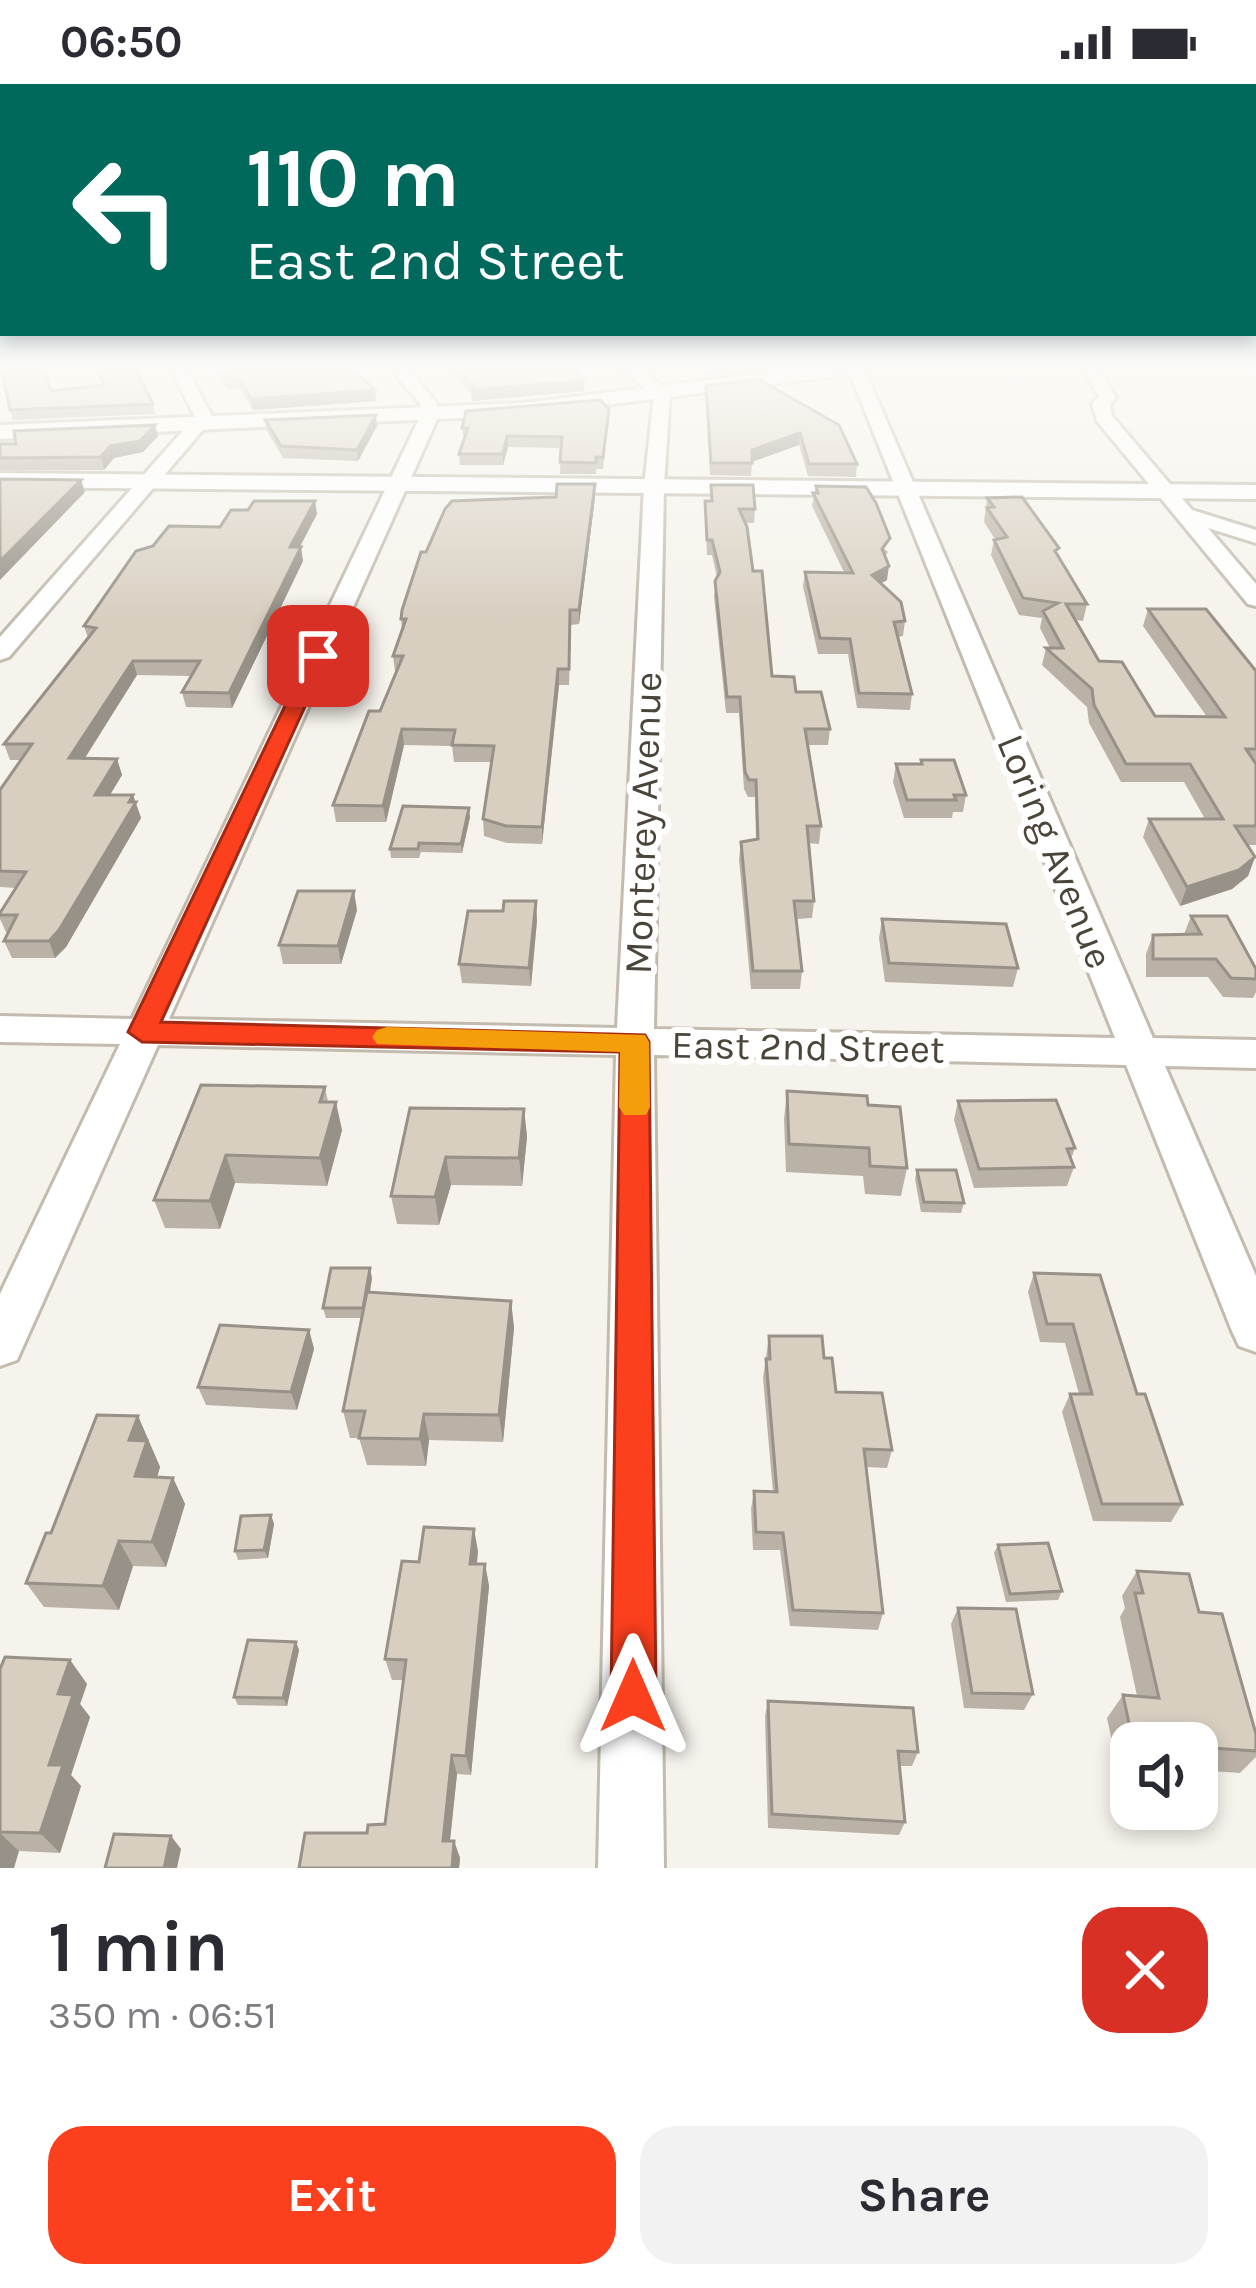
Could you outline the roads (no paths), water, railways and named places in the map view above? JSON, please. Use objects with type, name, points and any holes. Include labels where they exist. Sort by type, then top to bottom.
[{"type":"street","points":[[0,652],[173,454]]},
{"type":"street","points":[[0,1345],[412,454]]},
{"type":"street","name":"Monterey Avenue","points":[[631,1868],[635,1042],[652,454]]},
{"type":"street","name":"Loring Avenue","points":[[893,454],[1136,1052],[1256,1331]]},
{"type":"street","points":[[1134,454],[1256,599]]},
{"type":"street","points":[[0,480],[1256,492]]},
{"type":"street","points":[[1181,513],[1256,537]]},
{"type":"street","name":"East 2nd Street","points":[[0,1029],[1256,1054]]}]
